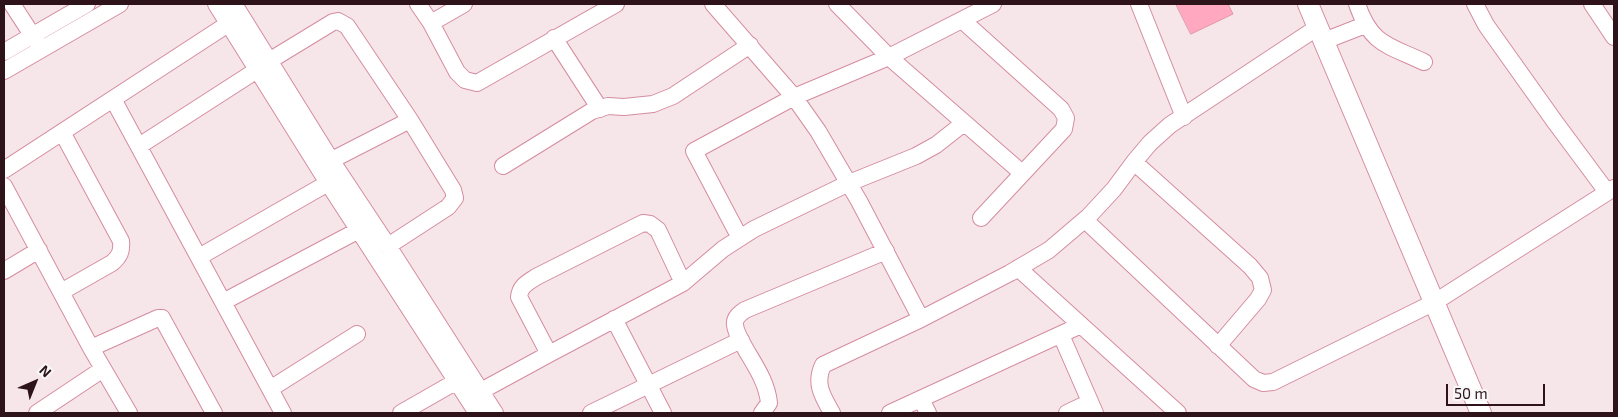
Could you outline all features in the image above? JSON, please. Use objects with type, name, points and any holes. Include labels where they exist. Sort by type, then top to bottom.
[{"type":"main road","points":[[1308,4],[1481,413]]},
{"type":"street","points":[[12,4],[41,49]]},
{"type":"street","points":[[4,52],[87,4]]},
{"type":"street","points":[[4,71],[120,4]]},
{"type":"street","points":[[216,4],[228,24],[263,65]]},
{"type":"street","points":[[234,4],[263,65],[324,163],[388,246],[495,413]]},
{"type":"street","points":[[418,4],[431,23],[456,72],[465,80],[477,82],[616,4]]},
{"type":"street","points":[[431,23],[464,4]]},
{"type":"street","points":[[713,4],[794,96],[818,131],[849,183],[921,319]]},
{"type":"street","points":[[837,4],[889,57],[1022,173]]},
{"type":"street","points":[[740,238],[694,151],[794,96],[889,57],[993,4]]},
{"type":"street","points":[[1139,4],[1184,117]]},
{"type":"street","points":[[1357,4],[1365,25],[1377,40],[1424,62]]},
{"type":"street","points":[[1085,220],[1254,379],[1263,383],[1273,382],[1435,302],[1611,190],[1486,25],[1475,4]]},
{"type":"street","points":[[1592,4],[1614,37]]},
{"type":"street","points":[[962,20],[1061,109],[1066,118],[1064,129],[981,218]]},
{"type":"street","points":[[139,146],[333,22],[342,23],[347,26],[410,120],[453,190],[455,198],[448,207],[388,246]]},
{"type":"street","points":[[4,170],[228,24]]},
{"type":"street","points":[[832,413],[818,385],[823,365],[921,319],[1049,250],[1085,220],[1114,189],[1150,143],[1170,125],[1321,34],[1365,25]]},
{"type":"street","points":[[554,38],[600,108]]},
{"type":"street","points":[[503,166],[592,111],[608,106],[624,108],[653,104],[673,96],[750,45]]},
{"type":"street","points":[[113,99],[283,413]]},
{"type":"street","points":[[324,163],[410,120]]},
{"type":"street","points":[[481,391],[683,283],[723,249],[754,230],[849,183],[923,152],[944,140],[964,123]]},
{"type":"street","points":[[61,292],[112,263],[119,257],[122,250],[121,241],[62,132]]},
{"type":"street","points":[[1134,162],[1250,266],[1260,278],[1264,290],[1218,346]]},
{"type":"street","points":[[324,163],[328,183],[477,413]]},
{"type":"street","points":[[198,257],[328,183]]},
{"type":"street","points":[[4,186],[91,348],[129,413]]},
{"type":"street","points":[[549,354],[519,297],[520,290],[525,284],[536,277],[642,223],[650,224],[658,230],[683,283]]},
{"type":"street","points":[[223,302],[359,230]]},
{"type":"street","points":[[4,271],[39,250]]},
{"type":"street","points":[[762,413],[769,403],[768,392],[734,324],[736,318],[744,310],[886,251]]},
{"type":"street","points":[[1018,268],[1178,413]]},
{"type":"street","points":[[91,348],[158,318],[162,318],[214,413]]},
{"type":"street","points":[[614,320],[663,413]]},
{"type":"street","points":[[890,413],[924,406],[1081,326]]},
{"type":"street","points":[[270,389],[357,334]]},
{"type":"street","points":[[1061,335],[1092,407],[1067,413]]},
{"type":"street","points":[[591,413],[741,340]]},
{"type":"street","points":[[36,413],[104,369]]},
{"type":"street","points":[[401,413],[457,381]]},
{"type":"building","points":[[1176,4],[1228,4],[1233,14],[1191,34]]}]
